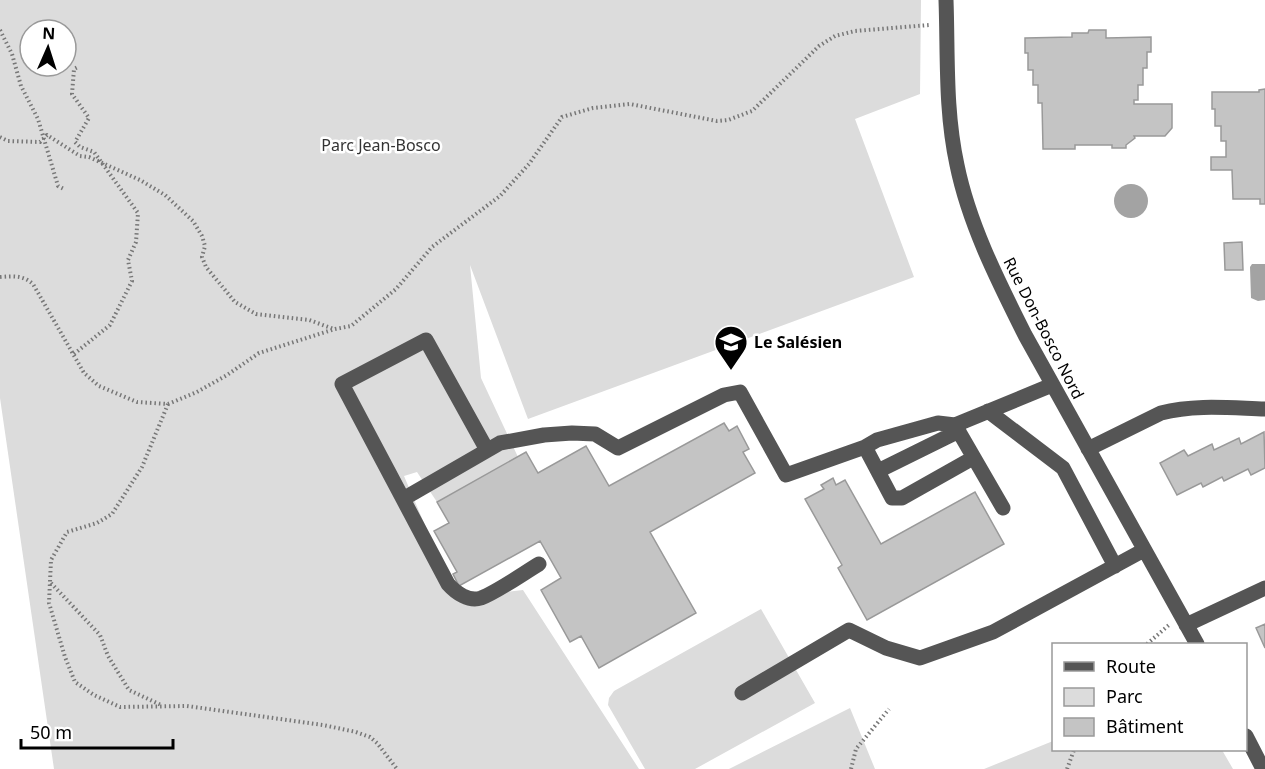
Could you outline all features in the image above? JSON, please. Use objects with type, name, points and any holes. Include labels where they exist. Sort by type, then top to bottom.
[{"type":"street","name":"Rue Don-Bosco Nord","points":[[946,0],[946,81],[951,127],[957,165],[969,208],[1000,285],[1052,385],[1196,643]]},
{"type":"street","points":[[487,450],[426,340],[342,384],[448,584],[456,593],[480,599],[539,564]]},
{"type":"street","points":[[878,471],[988,411],[1052,385]]},
{"type":"street","points":[[403,499],[500,443],[544,435],[572,433],[595,434],[618,448],[724,395],[740,393],[786,475],[865,447],[877,440],[938,423],[957,428],[1003,508]]},
{"type":"street","points":[[1088,449],[1161,413],[1173,410],[1189,407],[1265,409]]},
{"type":"street","points":[[988,411],[1063,468],[1115,566]]},
{"type":"street","points":[[865,447],[892,498],[902,498],[973,458]]},
{"type":"street","points":[[742,693],[849,630],[886,648],[920,658],[993,632],[1144,550]]},
{"type":"street","points":[[1183,620],[1265,588]]},
{"type":"street","points":[[1247,738],[1260,750],[1263,769]]},
{"type":"path","points":[[0,277],[26,278],[33,284],[84,373],[99,386],[137,402],[168,404],[198,392],[259,354],[351,326],[396,289],[432,247],[500,196],[529,164],[562,117],[593,108],[630,104],[717,121],[728,120],[752,111],[819,46],[835,36],[855,31],[947,23]]},
{"type":"path","points":[[0,30],[12,54],[21,86],[38,119],[58,186],[64,189]]},
{"type":"path","points":[[73,78],[72,94],[89,118],[75,142],[80,147],[94,152],[138,213],[136,242],[128,260],[132,281],[110,325],[74,354]]},
{"type":"path","points":[[0,136],[8,141],[40,142],[47,135],[80,156],[88,157],[140,180],[165,195],[193,221],[205,246],[202,257],[206,267],[235,302],[256,314],[309,320],[335,329]]},
{"type":"path","points":[[168,404],[142,467],[112,514],[97,522],[67,532],[51,561],[49,603],[75,682],[94,695],[120,707],[187,706],[323,725],[356,732],[370,737],[377,743],[397,769]]},
{"type":"path","points":[[51,582],[100,635],[108,656],[129,690],[165,706]]},
{"type":"path","points":[[1150,643],[1183,620]]},
{"type":"path","points":[[850,769],[856,749],[889,709]]},
{"type":"path","points":[[1067,769],[1074,751]]},
{"type":"green space","name":"Parc Jean-Bosco","points":[[0,0],[921,0],[920,94],[855,119],[914,277],[528,419],[470,265],[481,378],[518,457],[437,502],[417,472],[404,476],[456,598],[523,590],[639,769],[54,769],[0,398]]},
{"type":"green space","points":[[761,609],[815,703],[695,769],[645,769],[608,705],[609,698],[614,691]]},
{"type":"green space","points":[[850,708],[875,769],[729,769]]},
{"type":"green space","points":[[1052,741],[1052,751],[1223,751],[1233,769],[984,769]]},
{"type":"shaded area","points":[[1131,184],[1143,189],[1148,201],[1143,213],[1131,218],[1119,213],[1114,201],[1119,189]]},
{"type":"shaded area","points":[[1252,264],[1265,264],[1265,300],[1258,301],[1251,298],[1250,267]]},
{"type":"building","points":[[1089,30],[1106,30],[1106,38],[1151,37],[1151,52],[1147,52],[1147,68],[1143,68],[1143,85],[1138,85],[1138,100],[1134,100],[1134,104],[1172,104],[1172,128],[1165,136],[1134,136],[1135,138],[1126,145],[1126,148],[1112,148],[1112,145],[1075,145],[1075,149],[1043,149],[1042,103],[1038,103],[1038,85],[1033,85],[1033,70],[1028,70],[1025,38],[1072,37],[1072,33],[1088,33]]},
{"type":"building","points":[[1265,89],[1265,204],[1260,204],[1260,199],[1233,199],[1232,170],[1211,170],[1211,157],[1226,157],[1226,141],[1221,141],[1221,126],[1215,126],[1212,92],[1259,92]]},
{"type":"building","points":[[1242,242],[1243,270],[1225,270],[1224,243]]},
{"type":"building","points":[[724,423],[729,431],[737,426],[749,449],[743,452],[755,473],[650,532],[696,613],[599,668],[581,636],[570,642],[541,590],[561,578],[540,541],[459,586],[453,574],[457,572],[434,531],[449,523],[437,502],[526,452],[538,473],[586,446],[609,486]]},
{"type":"building","points":[[1264,432],[1265,468],[1251,475],[1248,469],[1224,481],[1222,477],[1203,487],[1201,483],[1177,495],[1160,463],[1184,450],[1188,456],[1212,444],[1214,450],[1239,438],[1241,444]]},
{"type":"building","points":[[833,478],[836,485],[845,480],[881,544],[975,492],[1004,544],[867,620],[838,568],[842,565],[805,499],[824,489],[821,485]]},
{"type":"building","points":[[1265,624],[1265,648],[1256,628]]},
{"type":"place","name":"Le Salésien","points":[[731,371]]}]
